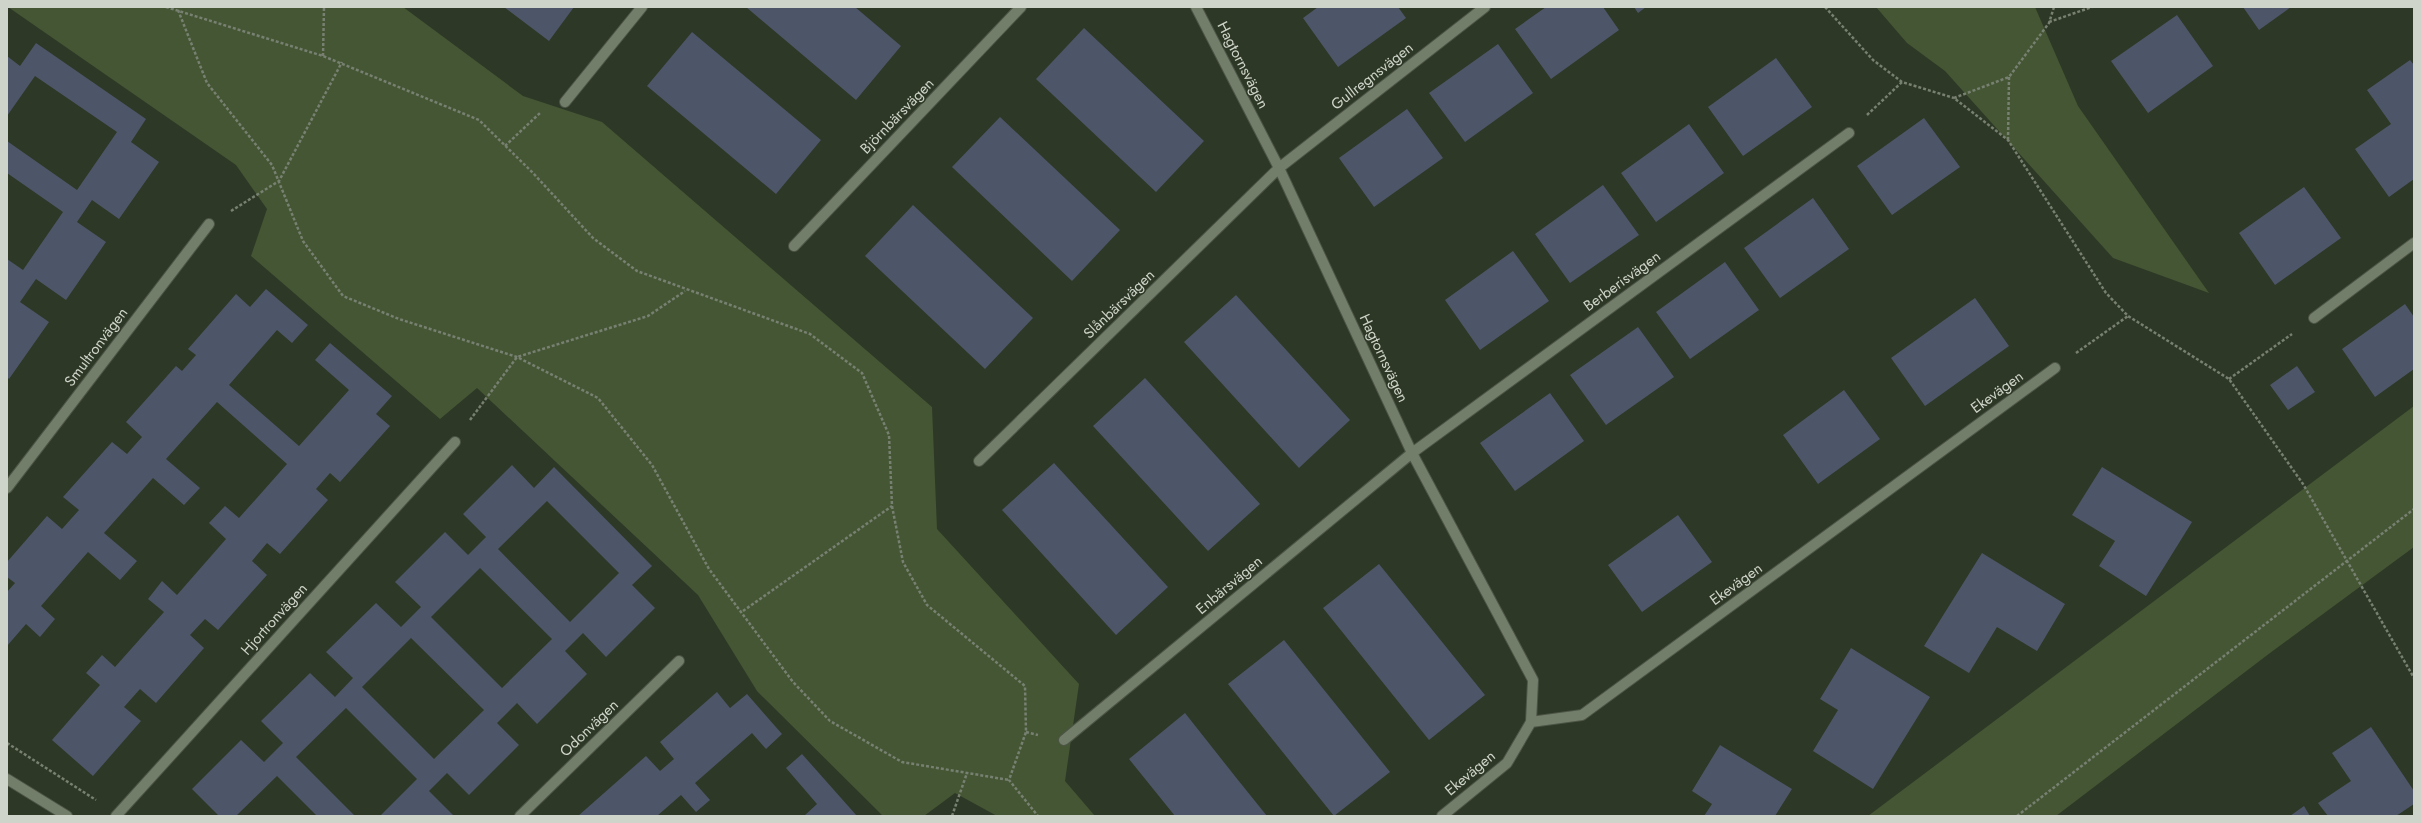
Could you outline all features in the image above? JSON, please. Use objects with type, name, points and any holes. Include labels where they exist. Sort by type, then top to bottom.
[{"type":"street","points":[[565,102],[642,7]]},
{"type":"street","name":"Björnbärsvägen","points":[[794,246],[1021,7]]},
{"type":"street","name":"Hagtornsvägen","points":[[1196,7],[1279,168],[1412,453],[1533,680],[1531,722]]},
{"type":"street","name":"Gullregnsvägen","points":[[1279,168],[1485,7]]},
{"type":"street","name":"Berberisvägen","points":[[1412,453],[1849,133]]},
{"type":"street","name":"Slånbärsvägen","points":[[979,460],[1279,168]]},
{"type":"street","name":"Smultronvägen","points":[[7,488],[209,224]]},
{"type":"street","points":[[2314,318],[2414,243]]},
{"type":"street","name":"Ekevägen","points":[[1442,816],[1507,763],[1531,722],[1582,715],[2055,368]]},
{"type":"street","name":"Hjortronvägen","points":[[117,815],[455,442]]},
{"type":"street","name":"Enbärsvägen","points":[[1064,740],[1412,453]]},
{"type":"street","name":"Odonvägen","points":[[520,816],[679,661]]},
{"type":"street","points":[[7,779],[67,816]]},
{"type":"path","points":[[166,7],[342,62],[479,120],[593,238],[637,271],[810,334],[862,373],[889,435],[892,506],[903,562],[927,605],[1025,686],[1026,732],[1009,780]]},
{"type":"path","points":[[323,56],[324,7]]},
{"type":"path","points":[[1825,7],[1873,60],[1902,82],[1954,98],[2008,140],[2106,293],[2128,316],[2229,379],[2303,484],[2345,560],[2414,678]]},
{"type":"path","points":[[1954,98],[2009,77],[2048,23],[2054,7]]},
{"type":"path","points":[[2048,23],[2092,7]]},
{"type":"path","points":[[178,10],[207,83],[272,165],[303,241],[343,296],[399,319],[517,357],[598,398],[652,465],[709,569],[743,611],[793,682],[830,721],[902,762],[1009,780],[1038,816]]},
{"type":"path","points":[[209,224],[279,182],[342,62]]},
{"type":"path","points":[[2008,140],[2009,77]]},
{"type":"path","points":[[1849,133],[1902,82]]},
{"type":"path","points":[[505,146],[540,113],[565,102]]},
{"type":"path","points":[[455,442],[484,399],[517,357],[648,316],[686,290]]},
{"type":"path","points":[[2055,368],[2128,316]]},
{"type":"path","points":[[2229,379],[2314,318]]},
{"type":"path","points":[[743,611],[892,506]]},
{"type":"path","points":[[2017,816],[2345,560],[2414,509]]},
{"type":"path","points":[[7,743],[117,815]]},
{"type":"path","points":[[952,816],[967,773]]},
{"type":"green space","points":[[8,7],[403,7],[523,96],[602,122],[932,407],[937,529],[1079,684],[1065,781],[1095,816],[997,816],[955,793],[924,816],[883,816],[757,691],[698,595],[477,388],[440,419],[251,256],[267,209],[236,165]]},
{"type":"green space","points":[[1876,7],[2035,7],[2078,106],[2209,293],[2113,258],[1945,71],[1907,43]]},
{"type":"green space","points":[[2414,406],[2414,547],[2270,653],[2056,816],[1868,816]]},
{"type":"building","points":[[504,7],[574,7],[549,41]]},
{"type":"building","points":[[746,7],[855,7],[901,46],[856,100]]},
{"type":"building","points":[[1318,7],[1398,7],[1406,18],[1338,67],[1303,18]]},
{"type":"building","points":[[1546,7],[1603,7],[1619,30],[1551,79],[1515,29]]},
{"type":"building","points":[[1634,7],[1646,7],[1638,13]]},
{"type":"building","points":[[2243,7],[2291,7],[2259,30]]},
{"type":"building","points":[[2177,15],[2213,66],[2148,113],[2111,61]]},
{"type":"building","points":[[1084,28],[1204,141],[1156,192],[1036,79]]},
{"type":"building","points":[[692,32],[821,140],[776,194],[647,86]]},
{"type":"building","points":[[36,43],[146,119],[131,142],[159,162],[119,219],[92,200],[77,222],[106,242],[66,300],[36,279],[20,302],[49,322],[9,379],[7,377],[7,259],[23,270],[63,212],[7,173],[7,141],[77,190],[117,132],[35,76],[7,116],[7,56],[20,66]]},
{"type":"building","points":[[1498,44],[1533,93],[1465,142],[1429,93]]},
{"type":"building","points":[[1776,58],[1812,107],[1743,156],[1708,107]]},
{"type":"building","points":[[2410,60],[2414,65],[2414,179],[2389,197],[2355,149],[2391,124],[2367,90]]},
{"type":"building","points":[[1407,109],[1443,158],[1374,207],[1339,158]]},
{"type":"building","points":[[1000,117],[1120,230],[1072,281],[952,167]]},
{"type":"building","points":[[1924,118],[1960,167],[1892,215],[1857,166]]},
{"type":"building","points":[[1689,124],[1724,173],[1656,222],[1621,173]]},
{"type":"building","points":[[1603,185],[1639,235],[1570,283],[1535,234]]},
{"type":"building","points":[[2304,187],[2341,238],[2275,285],[2239,233]]},
{"type":"building","points":[[1813,198],[1849,249],[1780,298],[1744,248]]},
{"type":"building","points":[[913,205],[1033,318],[985,369],[865,256]]},
{"type":"building","points":[[1513,251],[1549,301],[1480,350],[1445,300]]},
{"type":"building","points":[[1725,262],[1759,310],[1690,359],[1656,312]]},
{"type":"building","points":[[266,289],[308,325],[292,343],[277,330],[229,385],[299,446],[349,390],[315,360],[330,343],[392,396],[376,414],[390,426],[340,482],[330,473],[316,489],[328,500],[280,554],[267,543],[252,561],[267,575],[218,630],[205,619],[190,635],[204,648],[156,703],[140,689],[124,707],[141,721],[93,776],[52,740],[100,685],[86,673],[102,655],[115,667],[164,612],[148,599],[162,581],[177,595],[226,539],[209,523],[225,506],[239,518],[287,464],[217,402],[166,459],[200,488],[184,505],[153,478],[104,533],[137,561],[120,580],[88,552],[41,606],[55,619],[40,637],[26,624],[7,646],[7,592],[15,583],[7,577],[7,562],[47,516],[62,529],[79,510],[63,497],[112,442],[127,454],[142,437],[126,422],[176,366],[182,371],[196,355],[188,349],[236,294],[250,307]]},
{"type":"building","points":[[1236,295],[1350,420],[1299,468],[1184,342]]},
{"type":"building","points":[[1975,298],[2009,346],[1925,406],[1891,358]]},
{"type":"building","points":[[2405,304],[2414,317],[2414,369],[2375,397],[2342,349]]},
{"type":"building","points":[[1638,327],[1674,377],[1606,425],[1570,375]]},
{"type":"building","points":[[2297,366],[2315,392],[2288,410],[2270,385]]},
{"type":"building","points":[[1145,378],[1260,504],[1208,551],[1093,426]]},
{"type":"building","points":[[1844,390],[1880,439],[1818,484],[1783,435]]},
{"type":"building","points":[[1550,393],[1584,441],[1515,491],[1480,443]]},
{"type":"building","points":[[1054,463],[1168,587],[1116,635],[1002,510]]},
{"type":"building","points":[[512,465],[534,488],[554,467],[652,566],[632,585],[655,608],[606,657],[583,633],[565,651],[587,674],[537,724],[517,703],[497,723],[519,745],[469,795],[447,773],[429,791],[453,815],[451,816],[380,816],[417,779],[346,708],[296,757],[355,816],[317,816],[277,776],[236,816],[219,816],[192,789],[241,740],[264,762],[283,743],[261,721],[310,673],[335,697],[353,678],[326,652],[376,603],[401,627],[421,607],[395,582],[445,532],[468,555],[486,537],[463,514]],"holes":[[[547,501],[619,573],[570,622],[498,549]],[[480,568],[552,639],[502,688],[431,617]],[[411,638],[484,710],[434,759],[362,687]]]},
{"type":"building","points":[[2102,467],[2192,522],[2146,596],[2099,566],[2115,541],[2072,515]]},
{"type":"building","points":[[1678,515],[1712,562],[1642,612],[1608,565]]},
{"type":"building","points":[[1982,553],[2065,604],[2037,651],[1997,627],[1969,673],[1924,646]]},
{"type":"building","points":[[1379,564],[1485,695],[1429,740],[1323,608]]},
{"type":"building","points":[[1284,640],[1390,772],[1334,816],[1228,684]]},
{"type":"building","points":[[1851,648],[1930,697],[1873,789],[1813,751],[1838,710],[1820,699]]},
{"type":"building","points":[[717,692],[730,708],[747,694],[782,734],[766,749],[752,733],[695,783],[710,800],[696,812],[681,795],[657,816],[578,816],[646,756],[660,771],[674,759],[660,742]]},
{"type":"building","points":[[1185,713],[1267,816],[1175,816],[1129,759]]},
{"type":"building","points":[[2371,727],[2414,791],[2414,804],[2396,816],[2328,816],[2318,803],[2351,781],[2332,753]]},
{"type":"building","points":[[1720,745],[1792,789],[1775,816],[1704,816],[1712,804],[1692,791]]},
{"type":"building","points":[[802,754],[857,816],[804,816],[817,804],[786,768]]},
{"type":"building","points":[[2304,806],[2310,816],[2290,816]]}]
